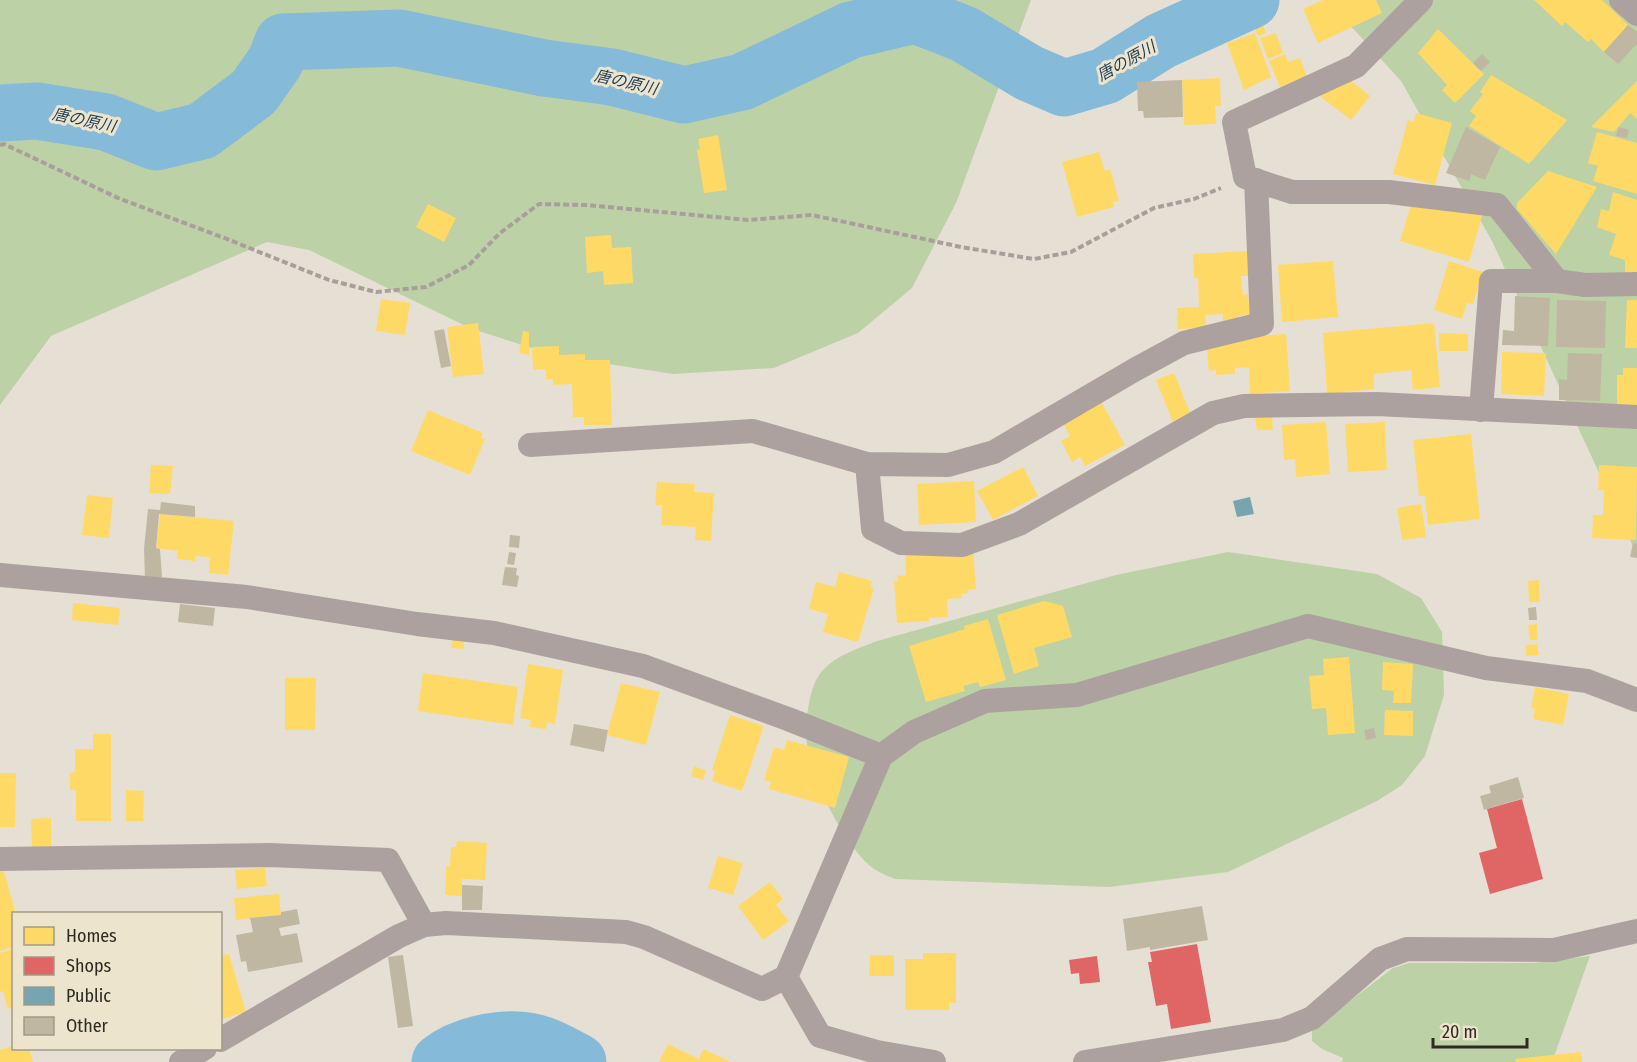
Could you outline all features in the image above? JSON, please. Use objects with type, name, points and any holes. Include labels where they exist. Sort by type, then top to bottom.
[{"type":"street","points":[[530,445],[753,431],[867,465],[948,465],[994,452],[1184,343],[1262,324],[1251,178],[1234,122],[1356,66],[1421,0]]},
{"type":"street","points":[[1621,0],[1637,14]]},
{"type":"street","points":[[1251,178],[1292,192],[1389,192],[1497,205],[1557,281]]},
{"type":"street","points":[[1481,410],[1491,281],[1557,281],[1585,285],[1637,285]]},
{"type":"street","points":[[867,465],[873,529],[902,543],[962,544],[1019,524],[1213,413],[1244,405],[1377,404],[1637,417]]},
{"type":"street","points":[[0,576],[247,597],[417,624],[494,633],[643,666],[881,756]]},
{"type":"street","points":[[222,1039],[399,936],[424,925],[446,923],[626,932],[644,937],[762,989],[786,977],[881,756],[914,732],[985,701],[1077,695],[1308,626],[1486,668],[1587,681],[1637,700]]},
{"type":"street","points":[[0,859],[269,855],[388,860],[424,925]]},
{"type":"street","points":[[1085,1062],[1283,1030],[1312,1018],[1380,959],[1407,949],[1554,950],[1637,931]]},
{"type":"street","points":[[786,977],[819,1036],[877,1052],[934,1062]]},
{"type":"street","points":[[181,1062],[202,1050]]},
{"type":"path","points":[[0,145],[4,144],[118,198],[329,280],[376,292],[426,287],[469,265],[500,233],[539,204],[586,205],[748,220],[812,214],[961,247],[1034,259],[1071,252],[1154,208],[1194,199],[1251,178]]},
{"type":"green space","points":[[0,0],[1031,0],[956,203],[912,288],[858,333],[774,368],[673,374],[557,356],[472,329],[309,250],[267,242],[51,336],[0,405]]},
{"type":"green space","points":[[1322,0],[1637,0],[1637,555],[1492,241],[1401,81],[1338,12]]},
{"type":"green space","points":[[1228,552],[1377,574],[1421,598],[1442,632],[1444,695],[1425,756],[1402,785],[1377,801],[1228,872],[1109,887],[895,879],[874,869],[853,847],[824,798],[811,765],[807,743],[807,712],[812,692],[819,675],[831,663],[877,641],[1116,575]]},
{"type":"green space","points":[[1590,956],[1552,1062],[1342,1062],[1343,1058],[1322,1049],[1312,1041],[1312,1030],[1393,968],[1409,963],[1534,963]]},
{"type":"building: Homes","points":[[1323,0],[1376,0],[1382,13],[1318,43],[1303,9]]},
{"type":"building: Homes","points":[[1534,0],[1602,0],[1628,25],[1604,52],[1591,39],[1588,42],[1565,22],[1562,26]]},
{"type":"building: Homes","points":[[1261,19],[1266,33],[1258,36],[1252,22]]},
{"type":"building: Homes","points":[[1438,29],[1484,74],[1455,103],[1442,90],[1447,85],[1418,53]]},
{"type":"building: Homes","points":[[1255,33],[1271,77],[1244,90],[1227,43]]},
{"type":"building: Homes","points":[[1276,33],[1283,53],[1268,59],[1260,38]]},
{"type":"building: Homes","points":[[1285,54],[1288,62],[1300,58],[1307,77],[1280,87],[1269,61]]},
{"type":"building: Homes","points":[[1491,75],[1567,120],[1529,164],[1469,126],[1476,116],[1470,111],[1483,94],[1480,92]]},
{"type":"building: Homes","points":[[1220,78],[1221,106],[1215,106],[1216,124],[1184,125],[1182,80]]},
{"type":"building: Homes","points":[[1349,79],[1370,96],[1351,120],[1317,94]]},
{"type":"building: Homes","points":[[1637,81],[1637,119],[1630,113],[1614,132],[1591,127]]},
{"type":"building: Homes","points":[[1416,113],[1452,123],[1435,185],[1393,174],[1408,120],[1414,122]]},
{"type":"building: Homes","points":[[1597,132],[1637,143],[1637,194],[1593,181],[1598,166],[1588,163]]},
{"type":"building: Homes","points":[[718,135],[727,190],[704,193],[697,150],[700,149],[698,139]]},
{"type":"building: Homes","points":[[1099,152],[1105,171],[1110,169],[1119,201],[1113,202],[1114,207],[1077,217],[1062,162]]},
{"type":"building: Homes","points":[[1548,171],[1597,187],[1556,254],[1517,209],[1517,203]]},
{"type":"building: Homes","points":[[1613,192],[1637,200],[1637,275],[1625,276],[1625,260],[1609,255],[1616,234],[1597,227],[1601,209],[1609,211]]},
{"type":"building: Homes","points":[[428,204],[456,218],[444,242],[416,227]]},
{"type":"building: Homes","points":[[1411,205],[1483,213],[1469,262],[1400,241]]},
{"type":"building: Homes","points":[[611,235],[612,248],[631,247],[633,283],[604,285],[603,271],[587,273],[585,237]]},
{"type":"building: Homes","points":[[1247,251],[1248,276],[1241,276],[1243,295],[1248,294],[1250,315],[1238,316],[1238,320],[1223,321],[1223,314],[1205,315],[1206,328],[1178,329],[1177,308],[1199,307],[1198,278],[1194,278],[1193,254]]},
{"type":"building: Homes","points":[[1333,261],[1338,317],[1282,322],[1278,265]]},
{"type":"building: Homes","points":[[1449,261],[1483,272],[1473,304],[1467,303],[1462,319],[1434,310]]},
{"type":"building: Homes","points":[[381,299],[410,303],[405,335],[376,331]]},
{"type":"building: Homes","points":[[1627,300],[1637,300],[1637,348],[1625,348]]},
{"type":"building: Homes","points":[[478,323],[484,374],[453,377],[447,327]]},
{"type":"building: Homes","points":[[1434,323],[1440,387],[1413,390],[1411,370],[1374,374],[1374,389],[1327,394],[1323,333]]},
{"type":"building: Homes","points":[[523,331],[529,332],[529,355],[519,353]]},
{"type":"building: Homes","points":[[1439,333],[1468,334],[1468,351],[1439,351]]},
{"type":"building: Homes","points":[[1286,334],[1290,391],[1250,394],[1249,367],[1235,368],[1235,374],[1216,375],[1216,370],[1209,371],[1206,339]]},
{"type":"building: Homes","points":[[559,346],[559,355],[585,354],[585,360],[610,360],[612,425],[584,425],[584,417],[573,417],[572,384],[553,385],[553,379],[546,379],[546,369],[533,370],[532,347]]},
{"type":"building: Homes","points":[[1502,352],[1546,353],[1544,396],[1501,394]]},
{"type":"building: Homes","points":[[1623,368],[1637,368],[1637,405],[1617,405],[1617,375],[1623,375]]},
{"type":"building: Homes","points":[[1174,373],[1191,415],[1173,422],[1156,380]]},
{"type":"building: Homes","points":[[1098,396],[1125,445],[1085,466],[1080,457],[1072,462],[1061,441],[1070,436],[1060,417]]},
{"type":"building: Homes","points":[[428,410],[483,433],[481,438],[485,439],[470,475],[411,451]]},
{"type":"building: Homes","points":[[1272,416],[1273,430],[1257,430],[1255,417]]},
{"type":"building: Homes","points":[[1326,422],[1330,474],[1296,477],[1295,459],[1284,460],[1282,425]]},
{"type":"building: Homes","points":[[1385,422],[1387,470],[1348,472],[1345,424]]},
{"type":"building: Homes","points":[[1471,434],[1480,519],[1428,525],[1425,496],[1419,496],[1413,440]]},
{"type":"building: Homes","points":[[151,465],[173,466],[170,494],[149,493]]},
{"type":"building: Homes","points":[[1599,465],[1637,467],[1636,540],[1592,538],[1593,515],[1603,515],[1604,490],[1598,490]]},
{"type":"building: Homes","points":[[1023,467],[1038,496],[993,520],[977,491]]},
{"type":"building: Homes","points":[[974,481],[976,522],[919,525],[917,484]]},
{"type":"building: Homes","points":[[657,482],[695,484],[694,492],[714,493],[711,541],[695,540],[696,527],[661,525],[662,505],[655,505]]},
{"type":"building: Homes","points":[[87,495],[113,498],[109,538],[82,535]]},
{"type":"building: Homes","points":[[1421,504],[1426,537],[1402,540],[1397,508]]},
{"type":"building: Homes","points":[[160,514],[234,521],[228,575],[209,573],[210,557],[195,556],[195,561],[177,559],[178,551],[156,548]]},
{"type":"building: Homes","points":[[973,549],[976,589],[967,590],[968,593],[961,594],[962,598],[947,599],[948,617],[897,623],[894,581],[898,581],[897,576],[906,575],[905,553]]},
{"type":"building: Homes","points":[[839,572],[872,581],[870,587],[874,588],[858,642],[823,632],[828,614],[809,609],[816,582],[835,587]]},
{"type":"building: Homes","points":[[1539,580],[1540,602],[1529,602],[1528,581]]},
{"type":"building: Homes","points":[[1044,601],[1063,606],[1072,637],[1034,648],[1039,666],[1014,674],[997,615]]},
{"type":"building: Homes","points":[[73,603],[120,608],[118,625],[72,620]]},
{"type":"building: Homes","points":[[988,619],[1006,680],[980,687],[978,682],[963,686],[965,691],[926,702],[909,646],[965,629],[964,626]]},
{"type":"building: Homes","points":[[1537,624],[1538,640],[1530,640],[1528,625]]},
{"type":"building: Homes","points":[[453,639],[464,640],[464,649],[451,648]]},
{"type":"building: Homes","points":[[1537,644],[1539,655],[1526,656],[1526,645]]},
{"type":"building: Homes","points":[[1349,657],[1355,733],[1328,735],[1326,708],[1312,709],[1309,676],[1324,675],[1323,659]]},
{"type":"building: Homes","points":[[1383,662],[1413,664],[1411,703],[1393,703],[1394,691],[1382,690]]},
{"type":"building: Homes","points":[[528,664],[563,670],[555,724],[547,722],[546,729],[530,727],[531,720],[520,718]]},
{"type":"building: Homes","points":[[423,673],[518,687],[513,725],[418,711]]},
{"type":"building: Homes","points":[[285,678],[316,678],[315,730],[285,730]]},
{"type":"building: Homes","points":[[621,683],[660,692],[646,745],[607,735]]},
{"type":"building: Homes","points":[[1535,687],[1569,694],[1563,725],[1533,719],[1535,709],[1531,708]]},
{"type":"building: Homes","points":[[1385,710],[1413,711],[1413,736],[1384,735]]},
{"type":"building: Homes","points":[[730,715],[764,726],[742,791],[712,781],[715,771],[712,770]]},
{"type":"building: Homes","points":[[93,734],[111,734],[111,821],[76,821],[76,790],[70,790],[70,773],[75,772],[75,749],[93,749]]},
{"type":"building: Homes","points":[[787,740],[849,757],[835,808],[769,789],[771,782],[764,780],[774,747],[784,750]]},
{"type":"building: Homes","points":[[694,766],[706,771],[703,780],[691,776]]},
{"type":"building: Homes","points":[[0,773],[16,773],[15,827],[0,827]]},
{"type":"building: Homes","points":[[126,790],[144,791],[143,821],[126,821]]},
{"type":"building: Homes","points":[[51,818],[51,847],[32,847],[31,819]]},
{"type":"building: Homes","points":[[457,841],[487,843],[485,880],[462,879],[462,896],[445,895],[446,866],[450,867],[451,847],[456,847]]},
{"type":"building: Homes","points":[[718,856],[743,863],[733,895],[708,888]]},
{"type":"building: Homes","points":[[265,868],[267,886],[237,889],[235,870]]},
{"type":"building: Homes","points":[[4,871],[15,912],[12,912],[12,948],[0,951],[0,872]]},
{"type":"building: Homes","points":[[770,882],[783,899],[776,905],[789,921],[763,940],[738,906]]},
{"type":"building: Homes","points":[[279,894],[281,915],[236,920],[234,898]]},
{"type":"building: Homes","points":[[12,950],[12,1008],[8,1009],[3,991],[0,992],[0,953]]},
{"type":"building: Homes","points":[[923,953],[956,953],[956,1003],[949,1003],[949,1010],[905,1010],[905,959],[923,959]]},
{"type":"building: Homes","points":[[229,954],[246,1012],[222,1019],[222,956]]},
{"type":"building: Homes","points":[[870,955],[894,955],[894,976],[869,976]]},
{"type":"building: Homes","points":[[668,1044],[699,1059],[703,1049],[731,1062],[659,1062]]},
{"type":"building: Homes","points":[[12,1047],[12,1050],[30,1050],[33,1062],[0,1062],[0,1050]]},
{"type":"building: Homes","points":[[1581,1052],[1582,1062],[1516,1062],[1515,1059]]},
{"type":"building: Shops","points":[[1522,799],[1543,879],[1490,894],[1479,853],[1497,848],[1487,809]]},
{"type":"building: Shops","points":[[1197,944],[1211,1022],[1171,1029],[1167,1004],[1156,1006],[1148,962],[1152,962],[1150,952]]},
{"type":"building: Shops","points":[[1097,956],[1100,982],[1080,984],[1079,973],[1071,974],[1069,960]]},
{"type":"building: Public","points":[[1250,497],[1254,514],[1237,517],[1233,501]]},
{"type":"building: Other","points":[[1628,25],[1637,32],[1637,44],[1618,64],[1604,52]]},
{"type":"building: Other","points":[[1482,54],[1490,62],[1481,71],[1473,63]]},
{"type":"building: Other","points":[[1182,80],[1183,117],[1144,118],[1143,111],[1138,111],[1137,82]]},
{"type":"building: Other","points":[[1466,127],[1500,147],[1485,180],[1471,174],[1469,181],[1446,173]]},
{"type":"building: Other","points":[[1619,127],[1629,130],[1627,138],[1616,136]]},
{"type":"building: Other","points":[[1515,296],[1550,298],[1548,346],[1502,345],[1503,330],[1514,331]]},
{"type":"building: Other","points":[[1557,300],[1606,301],[1605,348],[1556,347]]},
{"type":"building: Other","points":[[444,329],[451,366],[441,368],[434,331]]},
{"type":"building: Other","points":[[1568,353],[1602,354],[1600,401],[1559,400],[1559,379],[1567,380]]},
{"type":"building: Other","points":[[161,502],[195,506],[195,517],[159,514],[156,548],[160,549],[162,577],[145,579],[144,549],[148,509],[160,510]]},
{"type":"building: Other","points":[[510,535],[520,536],[519,548],[509,547]]},
{"type":"building: Other","points":[[1633,543],[1637,544],[1637,558],[1630,557]]},
{"type":"building: Other","points":[[509,552],[516,553],[514,565],[507,564]]},
{"type":"building: Other","points":[[505,567],[517,568],[516,575],[519,576],[517,587],[502,585]]},
{"type":"building: Other","points":[[180,604],[215,608],[213,626],[178,622]]},
{"type":"building: Other","points":[[1536,607],[1537,620],[1529,620],[1528,608]]},
{"type":"building: Other","points":[[574,724],[608,730],[604,752],[570,745]]},
{"type":"building: Other","points":[[1374,728],[1376,738],[1366,740],[1364,730]]},
{"type":"building: Other","points":[[1518,777],[1524,798],[1484,810],[1480,796],[1491,793],[1489,786]]},
{"type":"building: Other","points":[[462,885],[483,886],[482,910],[462,910]]},
{"type":"building: Other","points":[[1202,906],[1208,940],[1150,950],[1150,947],[1127,951],[1123,919]]},
{"type":"building: Other","points":[[297,909],[300,924],[279,928],[281,936],[297,933],[303,962],[248,972],[246,961],[241,962],[236,935],[253,932],[250,918],[281,915],[281,912]]},
{"type":"building: Other","points":[[403,955],[413,1026],[398,1028],[388,957]]},
{"type":"waterway","name":"唐の原川","points":[[0,113],[37,111],[106,122],[156,142],[202,131],[254,92],[275,62],[283,42],[399,38],[544,68],[612,77],[684,95],[742,82],[851,30],[915,15],[964,34],[1029,73],[1064,88],[1105,76],[1161,41],[1251,0]]},
{"type":"waterway","points":[[440,1062],[450,1055],[475,1045],[504,1040],[543,1045],[578,1062]]}]
